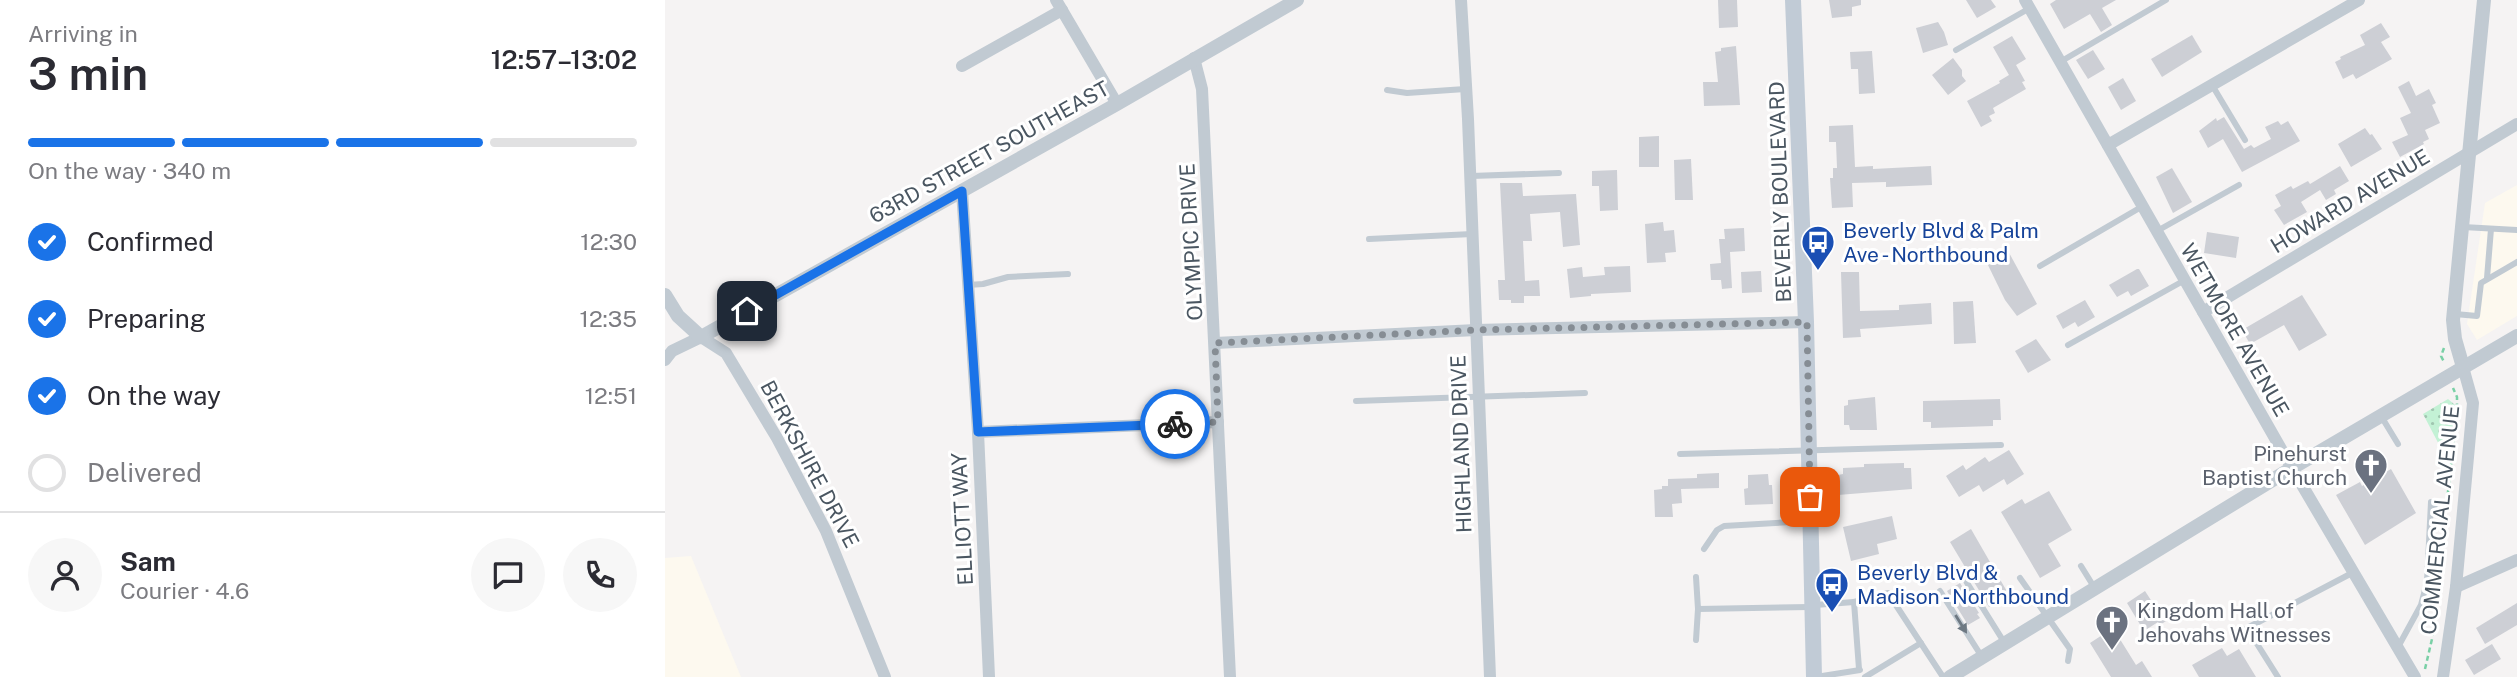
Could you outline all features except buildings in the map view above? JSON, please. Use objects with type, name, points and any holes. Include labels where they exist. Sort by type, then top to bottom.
[{"type":"main road","name":"BEVERLY BOULEVARD","points":[[1793,0],[1807,322],[1814,677]]},
{"type":"street","name":"63RD STREET SOUTHEAST","points":[[701,337],[1297,0]]},
{"type":"street","name":"HIGHLAND DRIVE","points":[[1461,0],[1471,176],[1490,677]]},
{"type":"street","points":[[2108,145],[2359,0]]},
{"type":"street","points":[[2463,367],[2455,339],[2453,314],[2484,0]]},
{"type":"street","name":"WETMORE AVENUE","points":[[2027,4],[2292,468],[2415,677]]},
{"type":"street","points":[[962,66],[1059,5],[1117,104]]},
{"type":"street","name":"OLYMPIC DRIVE","points":[[1194,58],[1202,89],[1230,677]]},
{"type":"street","name":"HOWARD AVENUE","points":[[2203,312],[2517,124]]},
{"type":"street","name":"ELLIOTT WAY","points":[[962,191],[978,432],[989,677]]},
{"type":"street","name":"BERKSHIRE DRIVE","points":[[665,295],[678,316],[701,337],[726,353],[777,438],[826,531],[885,677]]},
{"type":"street","points":[[1215,343],[1476,330],[1807,322]]},
{"type":"street","points":[[665,359],[672,351],[701,337]]},
{"type":"street","points":[[1950,677],[2292,468],[2517,337]]},
{"type":"street","name":"COMMERCIAL AVENUE","points":[[2443,677],[2456,587],[2473,403],[2463,367]]},
{"type":"street","points":[[978,432],[1218,422]]},
{"type":"street","points":[[2456,587],[2517,560]]},
{"type":"lane","points":[[2060,62],[2166,0]]},
{"type":"lane","points":[[1956,50],[2027,4]]},
{"type":"lane","points":[[2212,85],[2245,140]]},
{"type":"lane","points":[[1387,90],[1407,93],[1467,89]]},
{"type":"lane","points":[[1471,176],[1559,173]]},
{"type":"lane","points":[[2157,232],[2239,184]]},
{"type":"lane","points":[[2040,266],[2143,206]]},
{"type":"lane","points":[[2463,227],[2517,230]]},
{"type":"lane","points":[[2487,278],[2491,229]]},
{"type":"lane","points":[[1369,239],[1473,234]]},
{"type":"lane","points":[[2453,314],[2477,316],[2479,286],[2487,278],[2517,262]]},
{"type":"lane","points":[[968,285],[1007,277],[1068,274]]},
{"type":"lane","points":[[2068,345],[2185,280]]},
{"type":"lane","points":[[1356,401],[1585,393]]},
{"type":"lane","points":[[2381,416],[2397,444]]},
{"type":"lane","points":[[1681,454],[2001,445]]},
{"type":"lane","points":[[2398,648],[2421,606],[2427,582],[2431,502],[2445,525]]},
{"type":"lane","points":[[1704,549],[1717,530],[1724,526],[1811,521]]},
{"type":"lane","points":[[2081,566],[2095,589]]},
{"type":"lane","points":[[2278,677],[2247,628],[2354,572]]},
{"type":"lane","points":[[1696,577],[1696,640]]},
{"type":"lane","points":[[1964,578],[2005,643]]},
{"type":"lane","points":[[2020,578],[2070,649],[2068,661]]},
{"type":"lane","points":[[1940,592],[1982,657]]},
{"type":"lane","points":[[1698,609],[1812,606],[1854,602],[1888,593],[1943,677]]},
{"type":"lane","points":[[1854,602],[1859,669],[1865,677],[1921,643]]},
{"type":"lane","points":[[1814,677],[1859,669]]},
{"type":"path","points":[[2423,677],[2432,639],[2457,397]]},
{"type":"shaded area","points":[[2517,185],[2517,316],[2477,340],[2467,324],[2485,203]]},
{"type":"shaded area","points":[[691,556],[741,677],[665,677],[665,558]]},
{"type":"green space","points":[[2448,399],[2455,405],[2450,454],[2444,454],[2423,414]]},
{"type":"way so far","points":[[1175,424],[1218,422],[1215,343],[1476,330],[1807,322],[1810,497]]},
{"type":"place","name":"Beverly Blvd & Palm Ave - Northbound","points":[[1818,272]]},
{"type":"place","name":"Pinehurst Baptist Church","points":[[2371,495]]},
{"type":"place","name":"Beverly Blvd & Madison - Northbound","points":[[1832,614]]},
{"type":"place","name":"Kingdom Hall of Jehovahs Witnesses","points":[[2112,652]]},
{"type":"route","points":[[747,311],[962,191],[978,432],[1175,424]]}]
